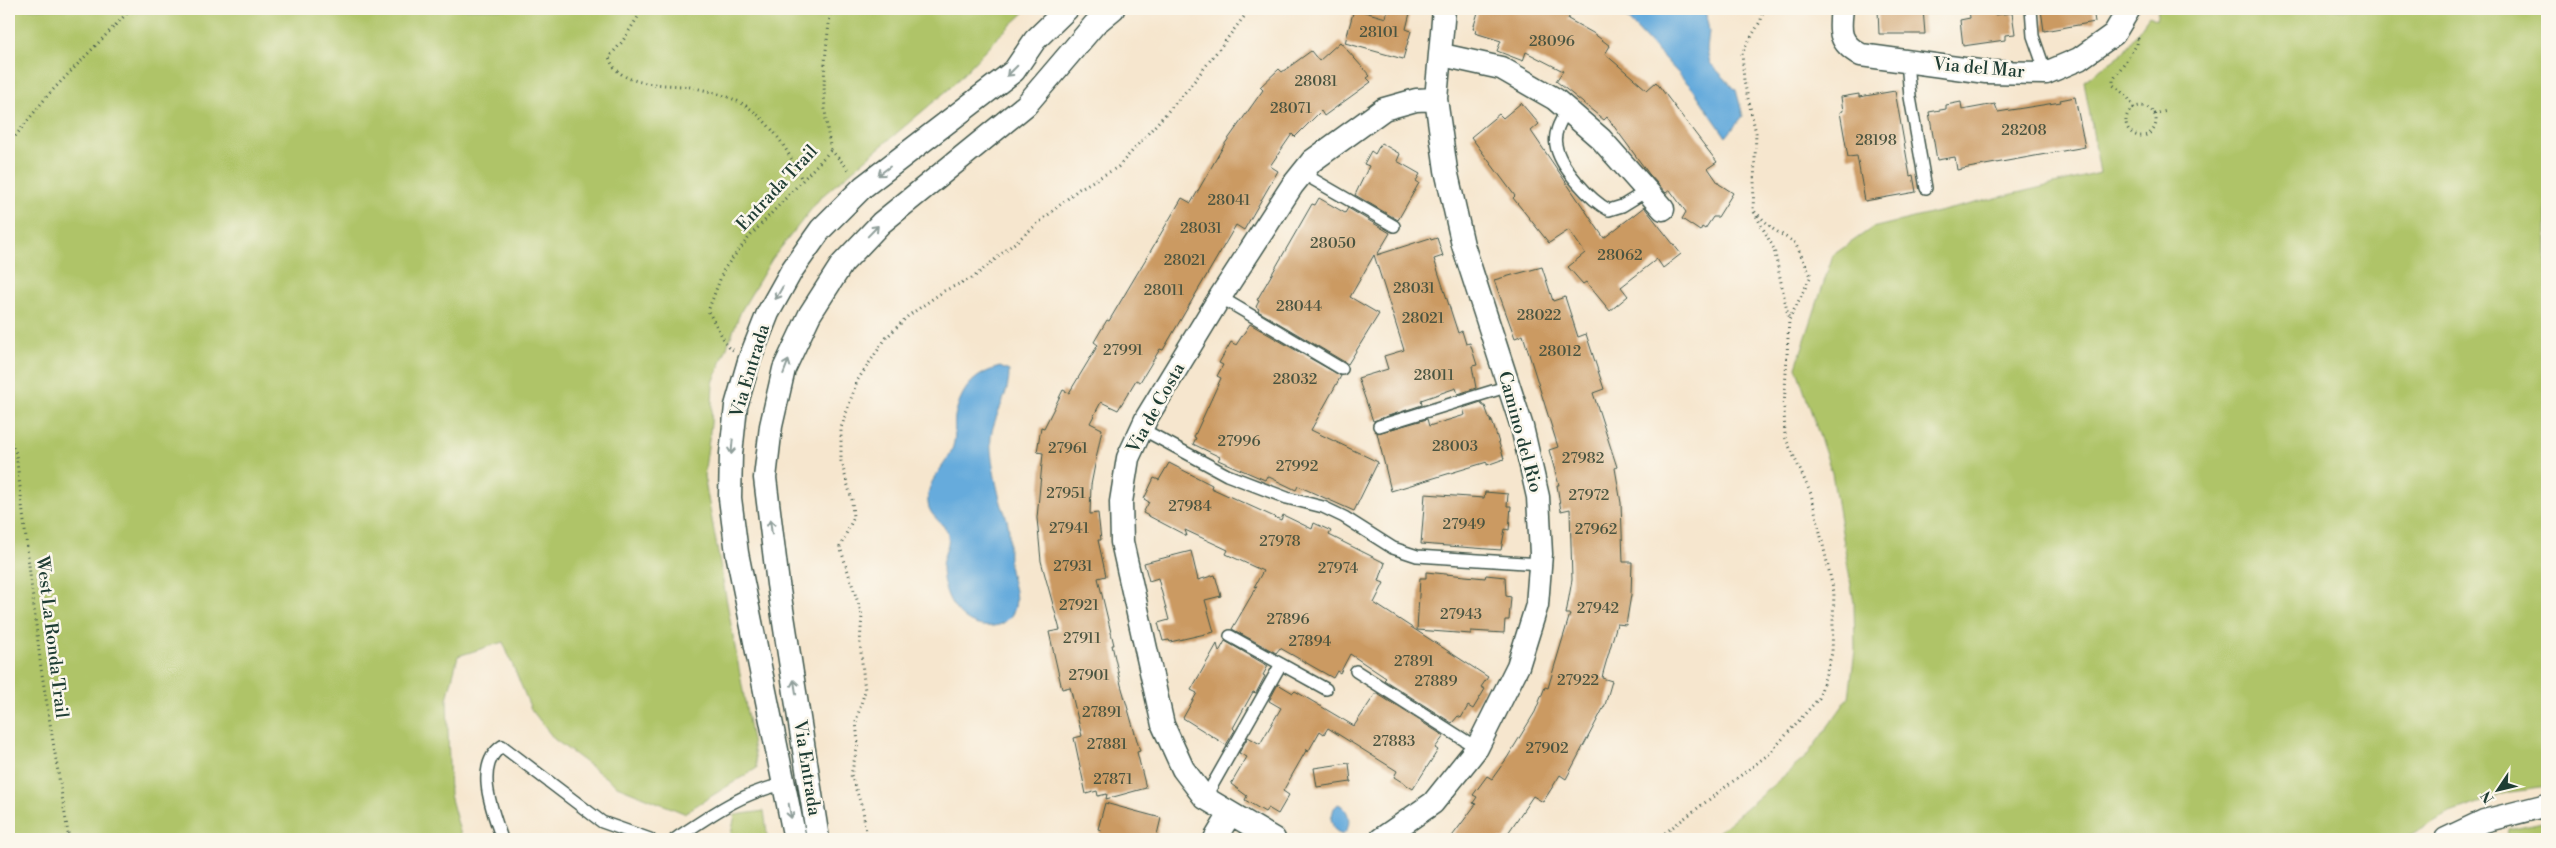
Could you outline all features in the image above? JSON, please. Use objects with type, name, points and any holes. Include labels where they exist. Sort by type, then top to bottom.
[{"type":"street","name":"Via Entrada","points":[[795,839],[737,553],[730,498],[731,454],[736,406],[749,361],[768,313],[792,270],[821,229],[863,187],[1014,71],[1035,40],[1067,9]]},
{"type":"street","name":"Via Entrada","points":[[818,839],[778,584],[765,478],[771,426],[784,369],[810,314],[842,264],[881,223],[1026,105],[1096,24],[1113,9]]},
{"type":"street","name":"Camino del Rio","points":[[1382,839],[1433,803],[1477,748],[1518,666],[1537,605],[1540,564],[1538,496],[1522,427],[1463,245],[1446,170],[1436,99],[1442,55],[1444,9]]},
{"type":"street","name":"Via del Mar","points":[[1842,9],[1840,31],[1849,48],[1861,55],[1986,72],[2046,73],[2079,59],[2114,34],[2125,17]]},
{"type":"street","points":[[1035,40],[1062,64]]},
{"type":"street","points":[[1442,55],[1501,68],[1568,108],[1602,139],[1663,209]]},
{"type":"street","name":"Via de Costa","points":[[1274,839],[1205,798],[1183,769],[1163,725],[1122,542],[1121,502],[1128,458],[1142,428],[1220,297],[1312,161],[1384,109],[1416,100],[1436,99]]},
{"type":"street","points":[[785,784],[809,780]]},
{"type":"street","points":[[2450,838],[2484,821],[2547,805]]},
{"type":"street","points":[[1215,839],[1230,814]]},
{"type":"lane","points":[[2031,9],[2033,36],[2046,73]]},
{"type":"lane","points":[[1907,61],[1910,97],[1926,188]]},
{"type":"lane","points":[[1568,108],[1557,129],[1556,145],[1568,169],[1585,193],[1598,205],[1609,210],[1622,206],[1648,190]]},
{"type":"lane","points":[[1302,174],[1394,226]]},
{"type":"lane","points":[[1220,297],[1342,369]]},
{"type":"lane","points":[[1379,426],[1509,386]]},
{"type":"lane","points":[[1142,428],[1227,475],[1287,498],[1323,507],[1344,517],[1392,548],[1417,556],[1540,564]]},
{"type":"lane","points":[[1230,636],[1326,689]]},
{"type":"lane","points":[[1205,798],[1282,664]]},
{"type":"lane","points":[[1356,671],[1477,748]]},
{"type":"lane","points":[[502,839],[487,781],[488,762],[494,752],[502,746],[602,822],[650,839]]},
{"type":"lane","points":[[675,839],[734,800],[761,789],[785,784]]},
{"type":"path","points":[[9,144],[48,95],[131,9]]},
{"type":"path","points":[[643,9],[622,42],[609,57],[612,67],[626,77],[721,95],[747,107],[776,132],[802,180]]},
{"type":"path","name":"Entrada Trail","points":[[749,361],[728,347],[708,310],[724,269],[750,236],[831,150],[825,123],[823,72],[831,9]]},
{"type":"path","points":[[867,839],[862,810],[851,775],[858,744],[856,721],[865,691],[860,643],[862,615],[840,547],[853,519],[852,500],[841,461],[841,428],[857,381],[886,338],[908,316],[944,290],[974,277],[1080,189],[1118,167],[1188,90],[1250,9]]},
{"type":"path","points":[[1658,839],[1769,754],[1819,698],[1832,653],[1834,592],[1811,494],[1785,437],[1784,407],[1789,320],[1774,249],[1753,210],[1756,133],[1744,81],[1742,53],[1761,20],[1763,9]]},
{"type":"path","points":[[2125,17],[2138,39],[2112,80],[2112,85],[2127,96],[2134,108]]},
{"type":"path","points":[[2145,107],[2154,114],[2155,126],[2148,135],[2136,136],[2131,133],[2125,122],[2129,111],[2134,108],[2145,107]]},
{"type":"path","points":[[2154,114],[2167,111]]},
{"type":"path","points":[[831,150],[863,187]]},
{"type":"path","points":[[1753,210],[1774,229],[1795,243],[1811,276],[1789,320]]},
{"type":"path","name":"West La Ronda Trail","points":[[9,438],[16,453],[41,668],[69,839]]},
{"type":"green space","points":[[9,9],[1028,9],[999,36],[950,88],[821,197],[772,259],[741,311],[713,383],[711,424],[704,476],[757,768],[684,813],[617,786],[554,739],[531,709],[503,642],[458,656],[447,699],[450,795],[462,839],[9,839]]},
{"type":"green space","points":[[2158,9],[2547,9],[2547,787],[2510,792],[2447,814],[2404,839],[1710,839],[1806,757],[1849,697],[1855,650],[1854,603],[1832,473],[1796,367],[1833,255],[1872,228],[2100,173],[2084,81],[2122,54],[2149,16],[2156,20]]},
{"type":"green space","points":[[764,811],[768,839],[730,839],[735,815]]},
{"type":"green space","points":[[2547,821],[2547,838],[2508,839],[2509,829]]},
{"type":"water","points":[[1618,9],[1705,9],[1709,31],[1707,50],[1710,63],[1736,90],[1743,116],[1726,137],[1693,89]]},
{"type":"water","points":[[1000,367],[1009,371],[1009,379],[993,428],[991,450],[998,492],[1008,524],[1009,564],[1016,602],[1013,612],[1002,624],[986,626],[975,624],[965,619],[957,611],[946,590],[942,567],[949,538],[946,530],[929,508],[928,494],[930,486],[952,450],[955,438],[955,415],[962,395],[977,377]]},
{"type":"water","points":[[1338,804],[1342,806],[1349,818],[1348,828],[1342,835],[1334,829],[1331,819],[1334,808]]},
{"type":"building","points":[[1354,9],[1386,18],[1388,9],[1411,9],[1406,29],[1411,31],[1403,59],[1345,43]]},
{"type":"building","points":[[1479,9],[1573,9],[1568,19],[1593,33],[1610,46],[1605,54],[1647,90],[1656,82],[1717,162],[1708,168],[1719,184],[1733,193],[1718,217],[1713,217],[1705,229],[1702,227],[1700,231],[1682,219],[1686,212],[1670,190],[1666,193],[1649,174],[1607,117],[1604,120],[1556,81],[1563,71],[1526,52],[1523,61],[1497,51],[1501,41],[1475,33],[1476,30],[1473,29]]},
{"type":"building","points":[[1878,9],[1923,9],[1925,34],[1879,34]]},
{"type":"building","points":[[1969,9],[1992,9],[1994,15],[2012,13],[2015,34],[2005,35],[2005,40],[1963,46],[1960,20],[1970,18]]},
{"type":"building","points":[[2093,9],[2095,22],[2044,31],[2041,10]]},
{"type":"building","points":[[1340,42],[1370,76],[1367,78],[1371,82],[1324,116],[1321,111],[1295,137],[1292,134],[1270,166],[1278,171],[1244,230],[1236,225],[1163,350],[1160,349],[1140,382],[1136,380],[1118,410],[1101,402],[1090,423],[1102,429],[1091,485],[1090,514],[1098,513],[1101,540],[1098,540],[1106,576],[1098,578],[1114,645],[1112,645],[1121,685],[1140,751],[1137,752],[1146,788],[1106,799],[1107,794],[1098,796],[1097,791],[1086,794],[1074,738],[1082,736],[1070,687],[1062,689],[1049,632],[1060,630],[1041,561],[1037,518],[1043,453],[1037,452],[1041,427],[1044,428],[1063,390],[1069,393],[1098,345],[1094,342],[1107,320],[1109,321],[1182,198],[1191,203],[1224,145],[1263,90],[1260,87],[1279,69],[1282,72],[1311,51],[1319,61]]},
{"type":"building","points":[[1895,91],[1910,176],[1913,175],[1916,192],[1865,201],[1857,156],[1848,157],[1840,112],[1843,111],[1841,97],[1859,94],[1859,97]]},
{"type":"building","points":[[2075,97],[2085,147],[1957,170],[1955,157],[1937,160],[1929,112],[1946,109],[1946,105],[1961,102],[1962,110],[1995,104],[1998,112],[2061,102],[2060,100]]},
{"type":"building","points":[[1521,103],[1539,124],[1531,131],[1604,238],[1644,207],[1681,254],[1663,268],[1657,259],[1621,287],[1628,296],[1610,311],[1586,282],[1583,284],[1568,267],[1585,253],[1569,230],[1549,243],[1513,198],[1515,196],[1471,137],[1499,114],[1503,118]]},
{"type":"building","points":[[1381,143],[1400,154],[1397,161],[1420,174],[1416,181],[1419,183],[1398,220],[1355,195],[1369,166],[1364,164],[1371,151],[1375,154]]},
{"type":"building","points":[[1319,198],[1345,213],[1348,208],[1390,233],[1377,255],[1430,238],[1431,240],[1437,238],[1443,256],[1434,259],[1458,333],[1462,331],[1466,344],[1470,343],[1477,365],[1472,366],[1476,388],[1458,394],[1456,388],[1421,400],[1422,405],[1373,421],[1358,378],[1388,369],[1384,356],[1404,350],[1374,255],[1350,297],[1379,314],[1348,364],[1258,311],[1259,309],[1256,307],[1259,301],[1257,300],[1312,204],[1315,205]]},
{"type":"building","points":[[1542,267],[1553,301],[1565,297],[1578,337],[1586,334],[1604,389],[1593,393],[1617,467],[1615,468],[1621,503],[1623,562],[1632,562],[1631,595],[1626,625],[1617,624],[1603,673],[1602,678],[1612,681],[1605,705],[1566,779],[1560,775],[1543,802],[1533,796],[1504,839],[1450,839],[1476,804],[1473,803],[1477,797],[1473,795],[1487,776],[1492,779],[1507,758],[1535,712],[1545,687],[1548,688],[1570,614],[1566,614],[1572,580],[1570,509],[1561,511],[1557,485],[1559,485],[1549,450],[1558,447],[1523,335],[1515,338],[1494,280]]},
{"type":"building","points":[[1250,324],[1341,376],[1311,430],[1378,462],[1354,511],[1298,486],[1296,490],[1267,476],[1265,480],[1218,460],[1220,457],[1193,444],[1196,438],[1194,437],[1221,378],[1217,376],[1223,365],[1219,363],[1231,342],[1236,345]]},
{"type":"building","points":[[1481,402],[1485,406],[1491,423],[1491,419],[1504,459],[1487,465],[1487,462],[1391,491],[1377,433],[1427,419],[1429,426],[1465,415],[1463,408]]},
{"type":"building","points":[[1169,463],[1212,485],[1211,488],[1281,520],[1283,515],[1312,529],[1314,523],[1331,531],[1329,535],[1385,563],[1379,581],[1384,583],[1374,603],[1488,677],[1481,687],[1485,689],[1473,709],[1468,706],[1461,718],[1458,716],[1452,723],[1384,680],[1386,678],[1350,654],[1340,673],[1337,671],[1333,678],[1280,648],[1276,653],[1232,629],[1257,586],[1254,587],[1263,571],[1226,554],[1228,550],[1185,530],[1187,536],[1143,513],[1149,502],[1144,499],[1154,478],[1159,480]]},
{"type":"building","points":[[1485,492],[1508,494],[1507,506],[1511,506],[1509,530],[1505,529],[1501,550],[1421,544],[1425,494],[1484,498]]},
{"type":"building","points":[[1191,551],[1198,580],[1215,575],[1221,596],[1205,600],[1214,632],[1170,642],[1169,640],[1163,641],[1158,623],[1169,620],[1158,578],[1149,581],[1144,563]]},
{"type":"building","points":[[1426,572],[1485,578],[1486,575],[1505,577],[1506,596],[1511,597],[1509,620],[1505,620],[1504,633],[1471,631],[1471,634],[1417,630],[1420,578],[1426,578]]},
{"type":"building","points":[[1225,641],[1268,666],[1256,693],[1253,692],[1226,745],[1183,718],[1197,693],[1191,690],[1217,644],[1219,652]]},
{"type":"building","points":[[1278,684],[1293,693],[1295,691],[1354,726],[1376,693],[1444,736],[1435,748],[1438,750],[1413,789],[1394,777],[1397,771],[1328,728],[1324,734],[1320,731],[1308,752],[1307,749],[1283,791],[1289,795],[1278,814],[1268,808],[1265,812],[1245,800],[1247,796],[1231,784],[1247,757],[1239,753],[1248,737],[1260,744],[1281,708],[1269,701]]},
{"type":"building","points":[[1349,763],[1351,782],[1317,787],[1314,768]]},
{"type":"building","points":[[1105,803],[1161,818],[1156,839],[1099,839],[1101,830],[1098,829]]}]
